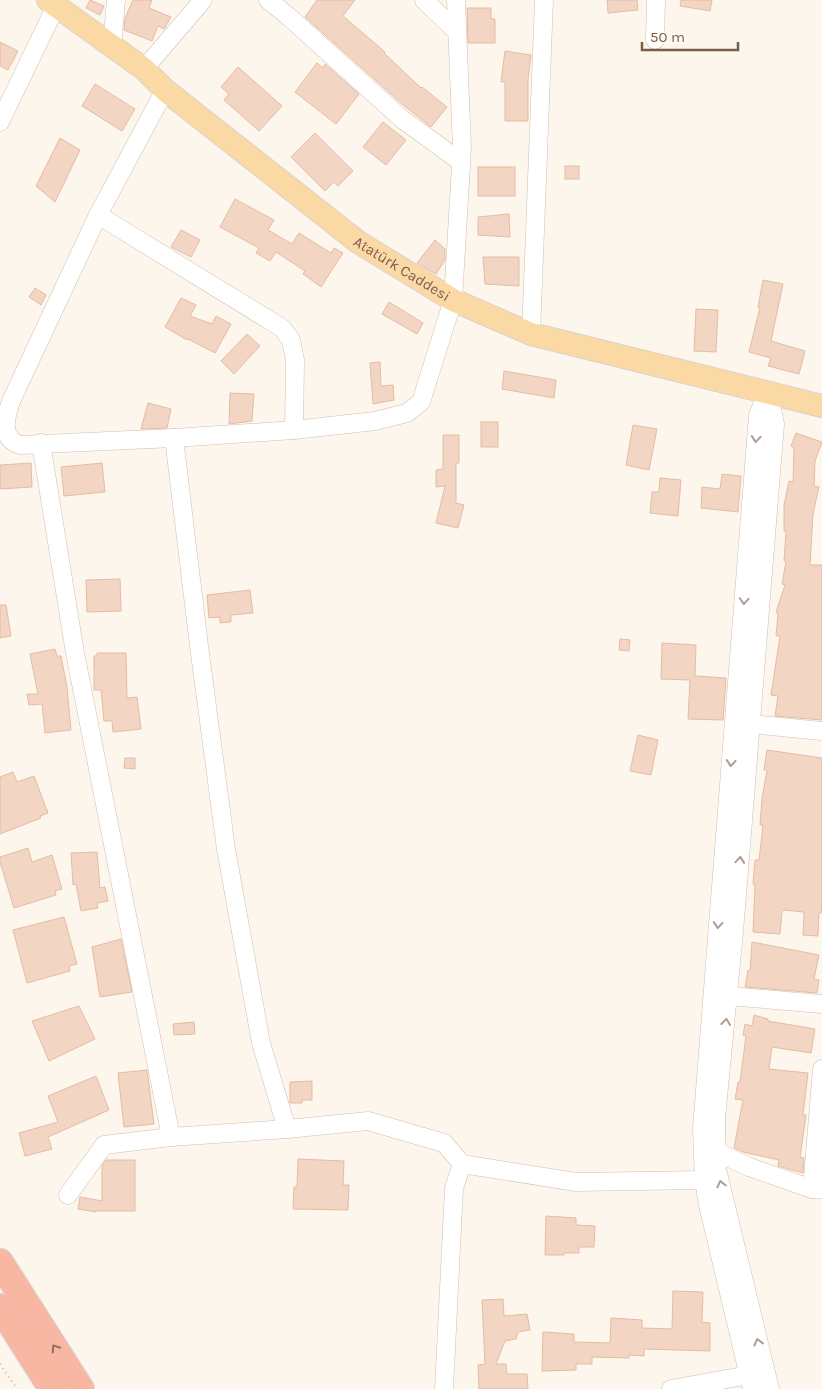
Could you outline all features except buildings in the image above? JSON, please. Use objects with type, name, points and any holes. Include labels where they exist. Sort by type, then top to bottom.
[{"type":"highway","points":[[0,1262],[81,1389]]},
{"type":"highway","points":[[0,1306],[52,1389]]},
{"type":"main road","name":"Atatürk Caddesi","points":[[52,3],[144,69],[165,90],[358,242],[453,300],[531,334],[822,406]]},
{"type":"street","points":[[112,47],[116,0]]},
{"type":"street","points":[[144,69],[203,0]]},
{"type":"street","points":[[268,0],[402,119],[461,162]]},
{"type":"street","points":[[424,0],[457,32]]},
{"type":"street","points":[[165,90],[98,215],[12,398],[2,432],[11,443],[174,438],[294,430],[375,421],[407,413],[421,402],[453,300],[462,142],[456,0]]},
{"type":"street","points":[[531,334],[544,0]]},
{"type":"street","points":[[655,40],[656,0]]},
{"type":"street","points":[[0,122],[52,3]]},
{"type":"street","points":[[98,215],[282,328],[291,340],[295,360],[294,430]]},
{"type":"street","points":[[768,392],[775,424],[728,996],[716,1118],[717,1169],[770,1389]]},
{"type":"street","points":[[671,1389],[751,1382],[717,1244],[704,1180],[702,1129],[757,425],[758,416],[768,392]]},
{"type":"street","points":[[174,438],[226,849],[261,1043],[287,1129]]},
{"type":"street","points":[[41,443],[75,653],[171,1137]]},
{"type":"street","points":[[751,724],[822,731]]},
{"type":"street","points":[[728,996],[822,1004]]},
{"type":"street","points":[[717,1152],[748,1166],[817,1189],[822,1069]]},
{"type":"street","points":[[68,1194],[104,1145],[171,1137],[368,1121],[444,1143],[462,1164],[576,1182],[704,1180]]},
{"type":"street","points":[[444,1389],[454,1188],[462,1164]]},
{"type":"path","points":[[0,1364],[17,1389]]}]
